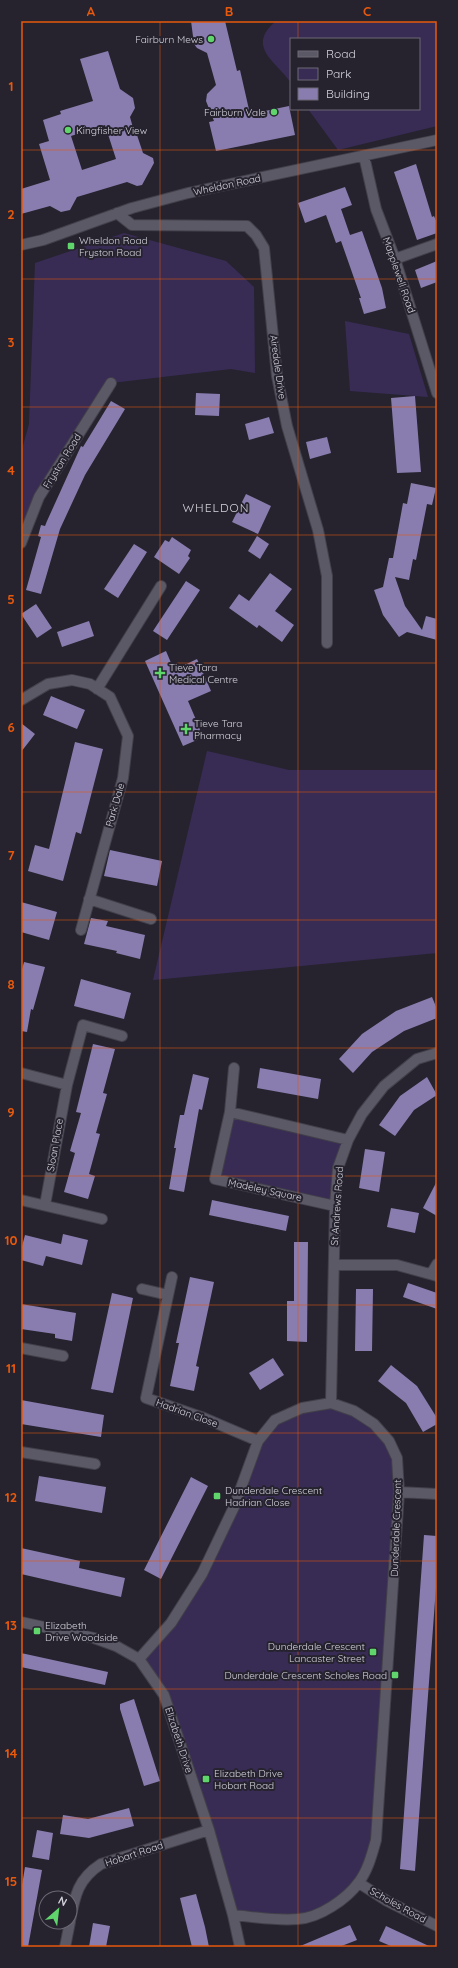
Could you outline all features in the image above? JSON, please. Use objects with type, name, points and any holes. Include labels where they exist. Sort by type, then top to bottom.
[{"type":"street","name":"Wheldon Road","points":[[21,245],[43,240],[118,213],[188,193],[437,140]]},
{"type":"street","name":"Mapplewell Road","points":[[364,156],[376,209],[395,259],[437,393]]},
{"type":"street","name":"Airedale Drive","points":[[118,213],[132,225],[247,226],[256,235],[264,248],[277,376],[287,426],[318,530],[327,576],[327,643]]},
{"type":"street","points":[[395,259],[437,244]]},
{"type":"street","name":"Fryston Road","points":[[21,543],[39,497],[111,382]]},
{"type":"street","points":[[97,689],[161,586]]},
{"type":"street","name":"Park Dale","points":[[21,700],[48,684],[72,680],[90,684],[110,697],[128,736],[123,778],[81,930]]},
{"type":"street","points":[[89,899],[151,918]]},
{"type":"street","name":"Sloan Place","points":[[45,1205],[67,1085],[83,1026],[122,1036]]},
{"type":"street","name":"St Andrews Road","points":[[331,1403],[335,1206],[338,1168],[348,1140],[362,1114],[384,1086],[417,1059],[437,1053]]},
{"type":"street","points":[[234,1068],[230,1112],[348,1140]]},
{"type":"street","points":[[21,1073],[67,1085]]},
{"type":"street","name":"Madeley Square","points":[[230,1112],[215,1179],[335,1206]]},
{"type":"street","points":[[21,1200],[102,1219]]},
{"type":"street","points":[[334,1265],[397,1265],[434,1275],[437,1264]]},
{"type":"street","name":"Hadrian Close","points":[[172,1277],[146,1398],[204,1418],[258,1441]]},
{"type":"street","points":[[142,1289],[168,1295]]},
{"type":"street","points":[[21,1348],[64,1356]]},
{"type":"street","name":"Dunderdale Crescent","points":[[139,1659],[171,1623],[202,1574],[234,1507],[258,1441],[275,1420],[302,1408],[331,1403],[354,1411],[374,1424],[389,1441],[397,1458],[399,1492],[376,1840],[369,1864],[359,1883],[343,1898],[325,1911],[299,1920],[233,1915]]},
{"type":"street","points":[[21,1452],[95,1464]]},
{"type":"street","points":[[399,1492],[437,1494]]},
{"type":"street","name":"Elizabeth Drive","points":[[21,1622],[94,1638],[116,1646],[139,1659],[164,1695],[209,1830],[233,1915],[240,1947]]},
{"type":"street","name":"Hobart Road","points":[[78,1890],[90,1872],[101,1864],[209,1830]]},
{"type":"street","name":"Scholes Road","points":[[359,1883],[387,1901],[437,1926]]},
{"type":"street","name":"Hobart Road","points":[[65,1947],[68,1930]]},
{"type":"green space","points":[[276,21],[437,21],[437,126],[338,150],[309,110],[420,110],[420,38],[290,38],[290,82],[272,61],[263,47],[263,39],[267,30]]},
{"type":"green space","points":[[124,233],[226,261],[254,287],[255,373],[231,369],[111,383],[39,497],[21,543],[21,453],[29,424],[35,263]]},
{"type":"green space","points":[[345,321],[409,334],[428,397],[350,391]]},
{"type":"green space","points":[[207,751],[289,770],[437,770],[437,953],[153,980]]},
{"type":"green space","points":[[230,1112],[348,1140],[335,1206],[215,1179]]},
{"type":"green space","points":[[331,1403],[354,1411],[389,1441],[399,1492],[369,1864],[343,1898],[299,1920],[233,1915],[164,1695],[139,1659],[202,1574],[258,1441],[275,1420]]},
{"type":"building","name":"Fairburn Vale","points":[[191,21],[225,21],[237,71],[240,70],[250,114],[289,106],[295,135],[216,151],[209,122],[214,121],[206,101],[207,94],[216,85],[207,53],[197,48],[194,44]]},
{"type":"building","name":"Kingfisher View","points":[[108,51],[120,89],[133,98],[135,108],[130,117],[135,135],[137,135],[143,153],[153,158],[154,163],[142,185],[137,186],[127,182],[77,197],[70,210],[61,212],[50,206],[21,214],[21,189],[50,180],[39,144],[49,141],[43,120],[61,114],[60,111],[93,101],[80,59]],"holes":[[[105,125],[116,159],[82,170],[71,136]]]},
{"type":"building","points":[[416,164],[432,217],[434,216],[437,223],[437,233],[417,240],[394,172]]},
{"type":"building","points":[[345,187],[352,205],[341,209],[350,235],[362,231],[382,288],[386,308],[364,314],[359,298],[361,298],[341,241],[336,243],[326,215],[305,223],[298,203]]},
{"type":"building","points":[[437,261],[437,282],[421,288],[415,270]]},
{"type":"building","points":[[196,393],[220,394],[219,416],[195,415]]},
{"type":"building","points":[[415,396],[421,472],[397,473],[391,398]]},
{"type":"building","points":[[111,401],[125,409],[85,475],[60,529],[41,594],[26,590],[41,537],[38,536],[41,525],[45,526],[81,446],[83,447]]},
{"type":"building","points":[[269,417],[274,433],[249,440],[245,424]]},
{"type":"building","points":[[327,437],[331,453],[310,459],[306,442]]},
{"type":"building","points":[[411,483],[436,488],[432,505],[427,504],[416,560],[413,559],[409,580],[395,577],[405,606],[422,630],[426,616],[437,619],[437,640],[407,632],[399,637],[383,615],[374,590],[383,587],[389,558],[393,558],[403,503],[407,504]]},
{"type":"building","points":[[246,494],[271,506],[258,534],[232,522]]},
{"type":"building","points":[[257,536],[269,544],[260,559],[248,551]]},
{"type":"building","points":[[172,537],[191,550],[188,556],[190,558],[179,574],[154,557],[165,540],[169,542]]},
{"type":"building","points":[[134,544],[147,552],[118,598],[104,589]]},
{"type":"building","points":[[270,573],[292,589],[275,611],[294,625],[282,642],[259,625],[257,628],[229,608],[239,594],[249,601]]},
{"type":"building","points":[[186,581],[200,590],[167,640],[153,631]]},
{"type":"building","points":[[36,604],[52,628],[37,638],[21,614]]},
{"type":"building","points":[[89,621],[94,636],[62,647],[57,632]]},
{"type":"building","points":[[166,651],[174,670],[197,659],[211,691],[188,701],[200,729],[197,740],[183,746],[145,661]]},
{"type":"building","points":[[51,696],[85,710],[77,729],[43,715]]},
{"type":"building","points":[[21,723],[35,734],[21,752]]},
{"type":"building","points":[[75,742],[103,749],[81,834],[76,832],[63,881],[28,871],[35,845],[49,849]]},
{"type":"building","points":[[110,850],[162,861],[157,886],[104,876]]},
{"type":"building","points":[[21,902],[57,912],[49,940],[21,932]]},
{"type":"building","points":[[91,918],[108,921],[106,926],[145,935],[140,959],[116,953],[117,951],[84,944]]},
{"type":"building","points":[[24,962],[45,967],[33,1010],[31,1009],[27,1032],[21,1031],[21,973]]},
{"type":"building","points":[[81,979],[131,993],[124,1019],[74,1006]]},
{"type":"building","points":[[432,997],[437,1009],[437,1018],[404,1031],[372,1052],[353,1073],[339,1059],[362,1034],[396,1011]]},
{"type":"building","points":[[93,1044],[115,1049],[103,1093],[107,1094],[96,1133],[100,1134],[89,1174],[95,1176],[88,1199],[64,1192],[75,1153],[70,1151],[81,1113],[76,1112]]},
{"type":"building","points":[[260,1068],[321,1079],[318,1099],[257,1088]]},
{"type":"building","points":[[193,1074],[209,1078],[202,1110],[199,1109],[184,1192],[169,1189],[180,1115],[184,1115]]},
{"type":"building","points":[[427,1077],[437,1095],[414,1110],[395,1136],[379,1125],[400,1096]]},
{"type":"building","points":[[365,1149],[385,1152],[379,1192],[359,1188]]},
{"type":"building","points":[[437,1181],[437,1216],[423,1208]]},
{"type":"building","points":[[212,1200],[289,1216],[286,1231],[209,1215]]},
{"type":"building","points":[[391,1208],[419,1213],[415,1233],[387,1227]]},
{"type":"building","points":[[63,1234],[88,1240],[82,1265],[46,1256],[43,1266],[21,1260],[21,1250],[25,1235],[61,1244]]},
{"type":"building","points":[[294,1242],[308,1242],[307,1342],[287,1341],[287,1301],[294,1301]]},
{"type":"building","points":[[190,1277],[214,1282],[196,1366],[199,1367],[194,1391],[170,1386],[179,1343],[176,1343]]},
{"type":"building","points":[[408,1283],[437,1293],[437,1309],[403,1297]]},
{"type":"building","points":[[356,1289],[373,1289],[372,1351],[355,1351]]},
{"type":"building","points":[[112,1293],[133,1298],[113,1393],[91,1389]]},
{"type":"building","points":[[21,1304],[76,1313],[72,1341],[55,1338],[55,1334],[21,1329]]},
{"type":"building","points":[[273,1358],[284,1375],[260,1390],[249,1373]]},
{"type":"building","points":[[391,1365],[417,1386],[437,1418],[437,1424],[423,1432],[406,1403],[378,1381]]},
{"type":"building","points":[[21,1400],[104,1415],[101,1437],[21,1424]]},
{"type":"building","points":[[39,1476],[106,1487],[102,1513],[35,1501]]},
{"type":"building","points":[[191,1477],[208,1486],[161,1579],[144,1570]]},
{"type":"building","points":[[424,1535],[437,1536],[437,1574],[415,1871],[400,1869]]},
{"type":"building","points":[[21,1548],[80,1561],[79,1568],[125,1578],[121,1597],[21,1574]]},
{"type":"building","points":[[21,1653],[108,1672],[105,1685],[21,1667]]},
{"type":"building","points":[[134,1699],[160,1781],[144,1786],[120,1709],[120,1704]]},
{"type":"building","points":[[129,1808],[134,1826],[89,1838],[60,1834],[63,1815],[88,1819]]},
{"type":"building","points":[[37,1830],[53,1833],[49,1860],[32,1857]]},
{"type":"building","points":[[25,1867],[42,1870],[28,1947],[21,1947],[21,1891]]},
{"type":"building","points":[[196,1894],[209,1947],[192,1947],[180,1898]]},
{"type":"building","points":[[93,1923],[110,1926],[106,1947],[89,1947]]},
{"type":"building","points":[[350,1925],[357,1940],[339,1947],[298,1947]]},
{"type":"building","points":[[386,1926],[431,1947],[393,1947],[379,1941]]},
{"type":"place","name":"Fairburn Mews","points":[[211,39]]},
{"type":"place","name":"Fairburn Vale","points":[[274,112]]},
{"type":"place","name":"Kingfisher View","points":[[68,130]]},
{"type":"place","name":"Wheldon Road Fryston Road","points":[[71,246]]},
{"type":"place","name":"Tieve Tara Medical Centre","points":[[160,673]]},
{"type":"place","name":"Tieve Tara Pharmacy","points":[[186,729]]},
{"type":"place","name":"Dunderdale Crescent Hadrian Close","points":[[217,1496]]},
{"type":"place","name":"Elizabeth Drive Woodside","points":[[37,1631]]},
{"type":"place","name":"Dunderdale Crescent Lancaster Street","points":[[373,1652]]},
{"type":"place","name":"Dunderdale Crescent Scholes Road","points":[[395,1675]]},
{"type":"place","name":"Elizabeth Drive Hobart Road","points":[[206,1779]]},
{"type":"district","name":"WHELDON","points":[[216,507]]}]
